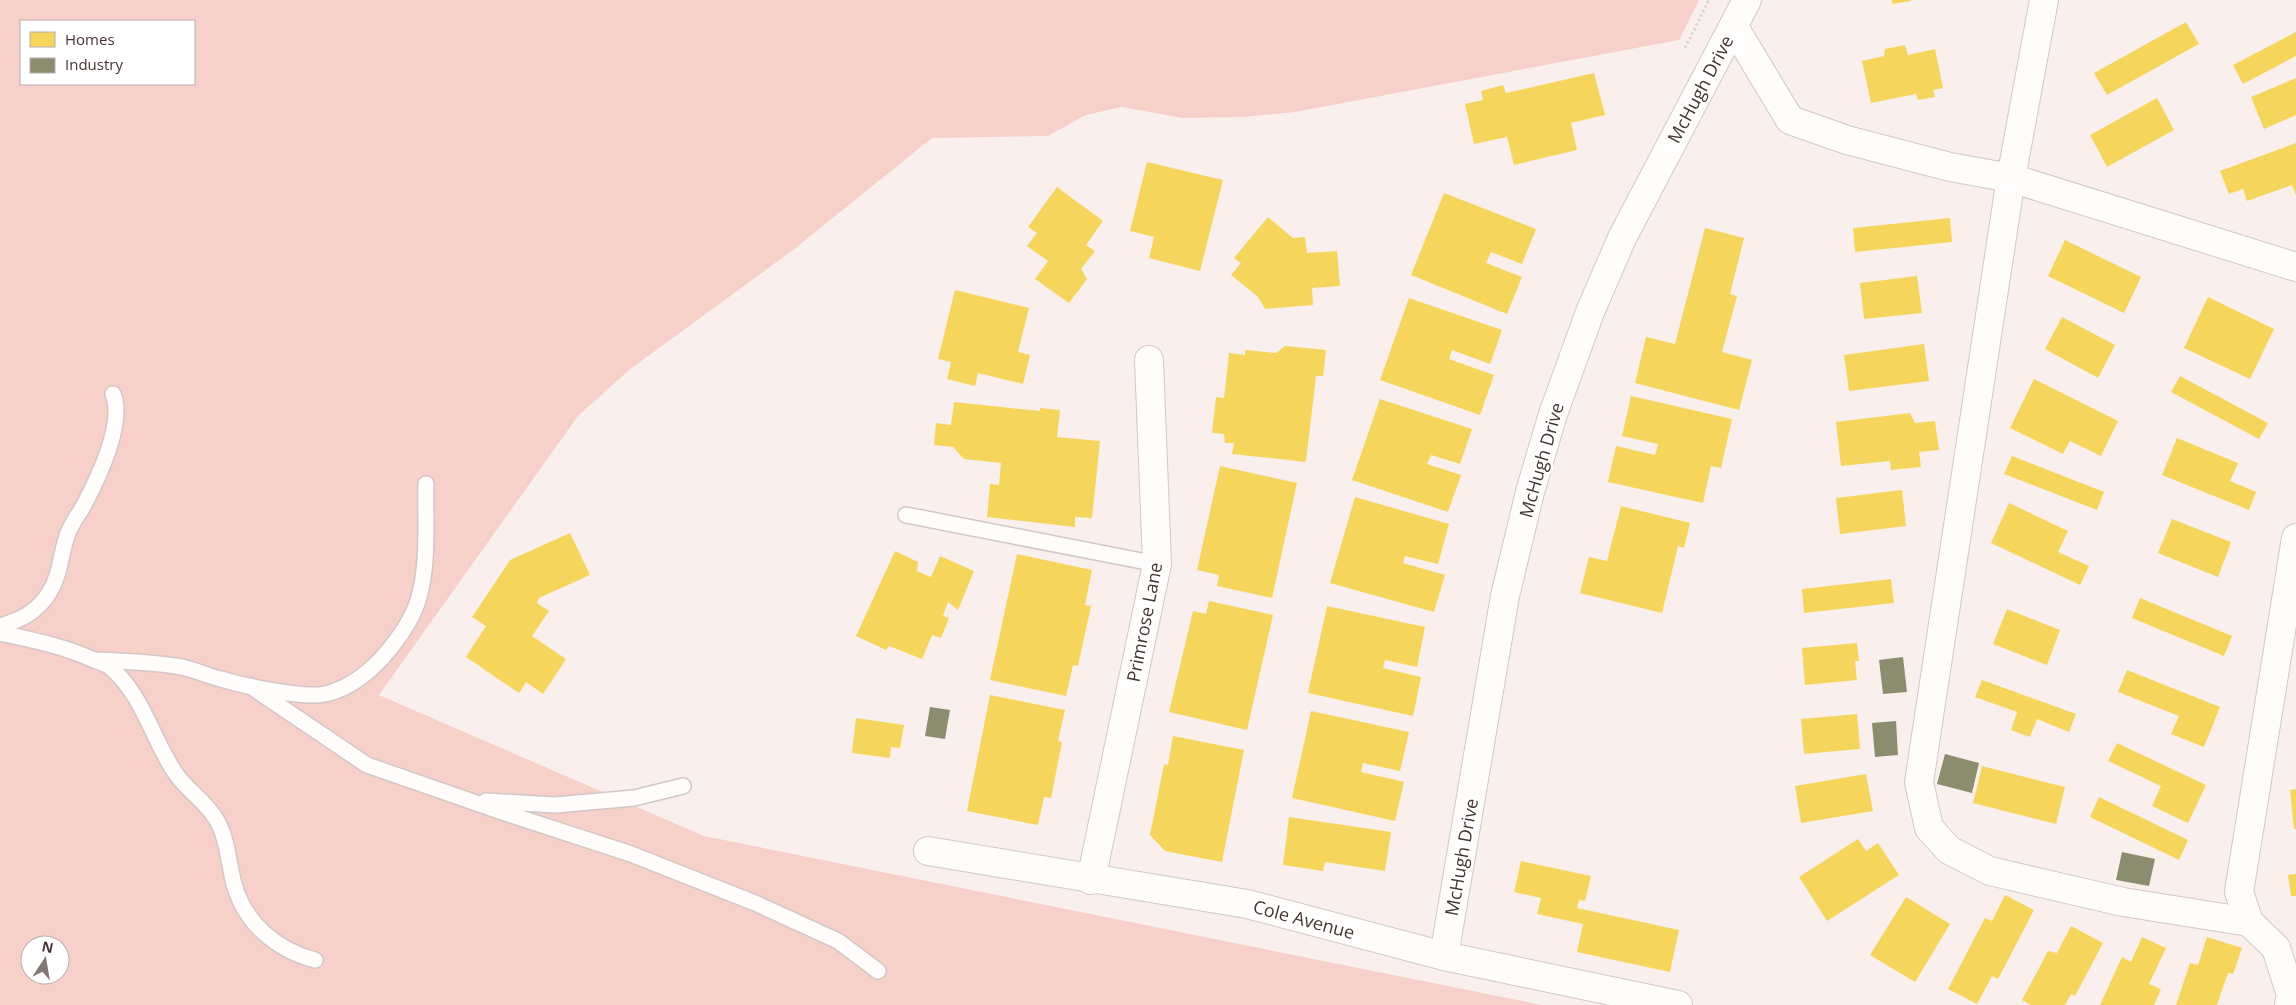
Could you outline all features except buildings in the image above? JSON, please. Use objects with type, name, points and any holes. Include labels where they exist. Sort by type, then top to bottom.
[{"type":"street","name":"McHugh Drive","points":[[1444,956],[1506,596],[1530,492],[1553,414],[1590,312],[1622,238],[1747,0]]},
{"type":"street","points":[[2044,0],[2011,178],[1919,782],[1929,828],[1949,850],[1990,871],[2123,902],[2249,922]]},
{"type":"street","points":[[1734,27],[1790,120],[1857,143],[1950,167],[2011,178],[2296,266]]},
{"type":"street","name":"Primrose Lane","points":[[1091,880],[1158,564],[1149,360]]},
{"type":"street","points":[[2289,1005],[2291,995],[2276,948],[2249,922],[2239,892],[2296,538]]},
{"type":"street","name":"Cole Avenue","points":[[928,851],[1091,880],[1247,904],[1444,956],[1678,1005]]},
{"type":"lane","points":[[0,626],[17,621],[30,614],[49,593],[58,576],[66,539],[93,484],[113,430],[117,415],[113,394]]},
{"type":"lane","points":[[95,660],[144,662],[183,667],[250,686],[296,693],[328,694],[352,684],[374,667],[396,642],[412,615],[419,598],[425,556],[426,484]]},
{"type":"lane","points":[[906,515],[1158,564]]},
{"type":"lane","points":[[0,633],[74,650],[111,667],[132,693],[176,775],[216,818],[224,835],[234,885],[241,904],[252,921],[275,943],[294,954],[315,960]]},
{"type":"lane","points":[[250,686],[367,765],[631,854],[755,903],[838,941],[878,971]]},
{"type":"lane","points":[[467,800],[555,805],[634,798],[683,786]]},
{"type":"path","points":[[1685,48],[1710,0]]},
{"type":"shaded area","points":[[0,0],[1699,0],[1679,40],[1295,112],[1244,117],[1182,118],[1122,107],[1086,115],[1048,136],[932,138],[793,250],[629,370],[578,416],[379,695],[704,836],[1542,1005],[0,1005]]}]
